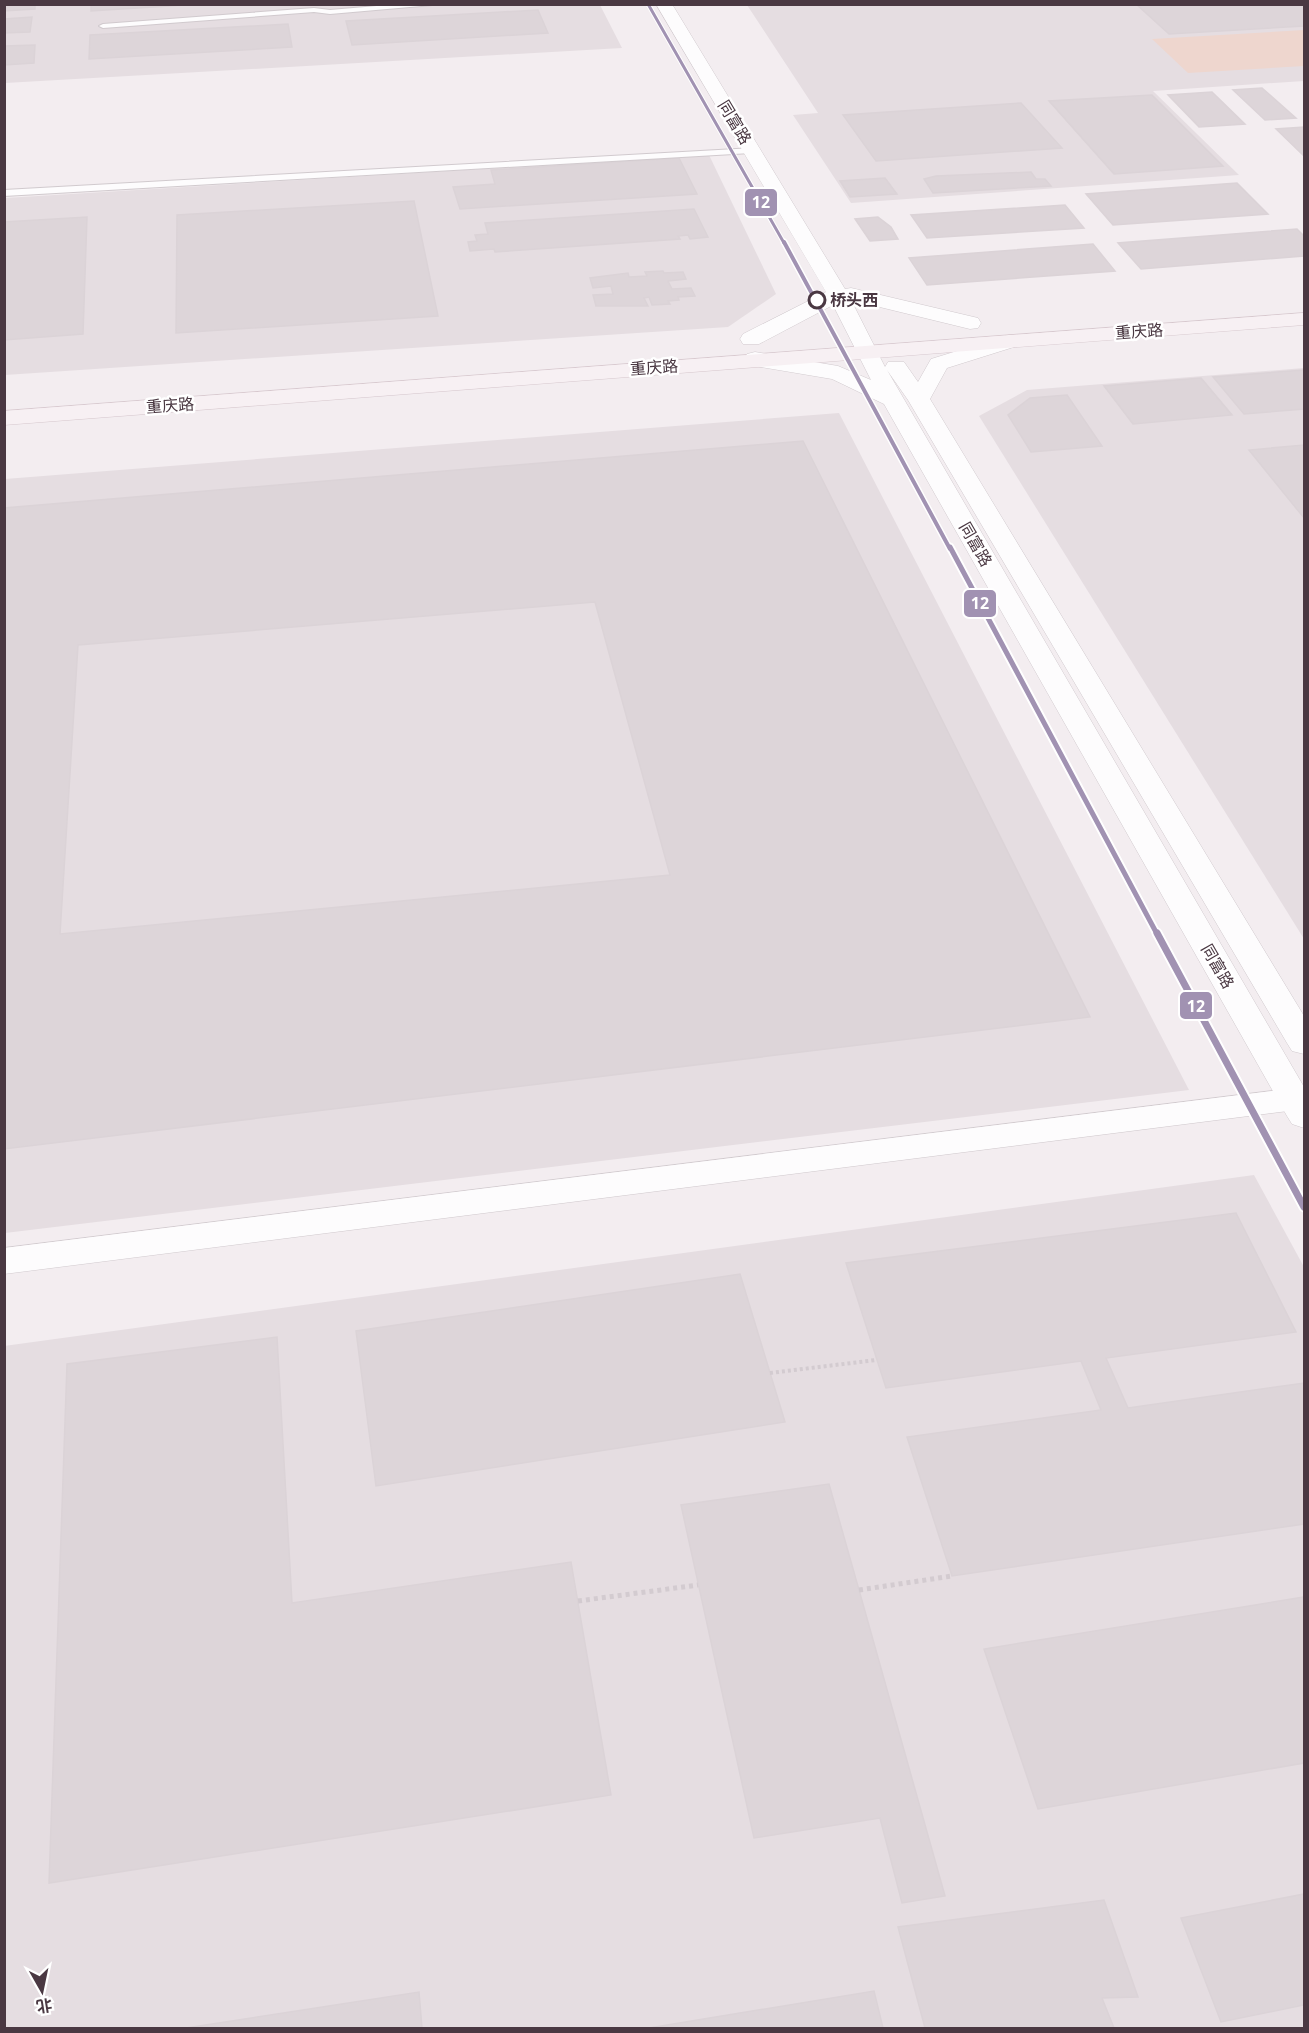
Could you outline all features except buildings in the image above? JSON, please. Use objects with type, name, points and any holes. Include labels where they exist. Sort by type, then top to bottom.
[{"type":"main road","name":"重庆路","points":[[878,337],[1009,341],[1305,319]]},
{"type":"main road","name":"重庆路","points":[[4,418],[878,337],[994,321]]},
{"type":"main road","name":"重庆路","points":[[728,341],[753,349]]},
{"type":"street","name":"同富路","points":[[664,4],[751,150],[845,294],[878,337],[907,400],[1301,1104]]},
{"type":"street","name":"同富路","points":[[676,4],[845,294]]},
{"type":"street","points":[[753,349],[845,294],[970,323]]},
{"type":"street","points":[[753,349],[838,373],[907,400],[939,364],[1009,341]]},
{"type":"street","name":"同富路","points":[[907,400],[1305,1043]]},
{"type":"street","points":[[4,1261],[1301,1104]]},
{"type":"lane","points":[[103,26],[298,13],[318,16],[330,12],[440,4]]},
{"type":"lane","points":[[1305,96],[1300,99],[1305,101]]},
{"type":"lane","points":[[4,192],[751,150]]},
{"type":"path","points":[[770,1373],[876,1360]]},
{"type":"path","points":[[859,1590],[952,1576]]},
{"type":"path","points":[[578,1601],[698,1585]]},
{"type":"shaded area","points":[[5,5],[600,5],[622,48],[5,83]]},
{"type":"shaded area","points":[[747,5],[1304,5],[1304,81],[1153,91],[1239,175],[851,203],[793,115],[818,113]]},
{"type":"shaded area","points":[[1304,30],[1304,66],[1188,73],[1152,39]]},
{"type":"shaded area","points":[[709,155],[776,294],[728,327],[5,375],[5,198]]},
{"type":"shaded area","points":[[1304,368],[1304,939],[979,416],[1027,390]]},
{"type":"shaded area","points":[[839,413],[1189,1090],[5,1233],[5,479]]},
{"type":"shaded area","points":[[1254,1175],[1304,1267],[1304,2028],[5,2028],[4,1346]]},
{"type":"transit line","name":"12","points":[[648,4],[813,293],[1304,1207]]},
{"type":"place","name":"桥头西","points":[[817,300]]}]
